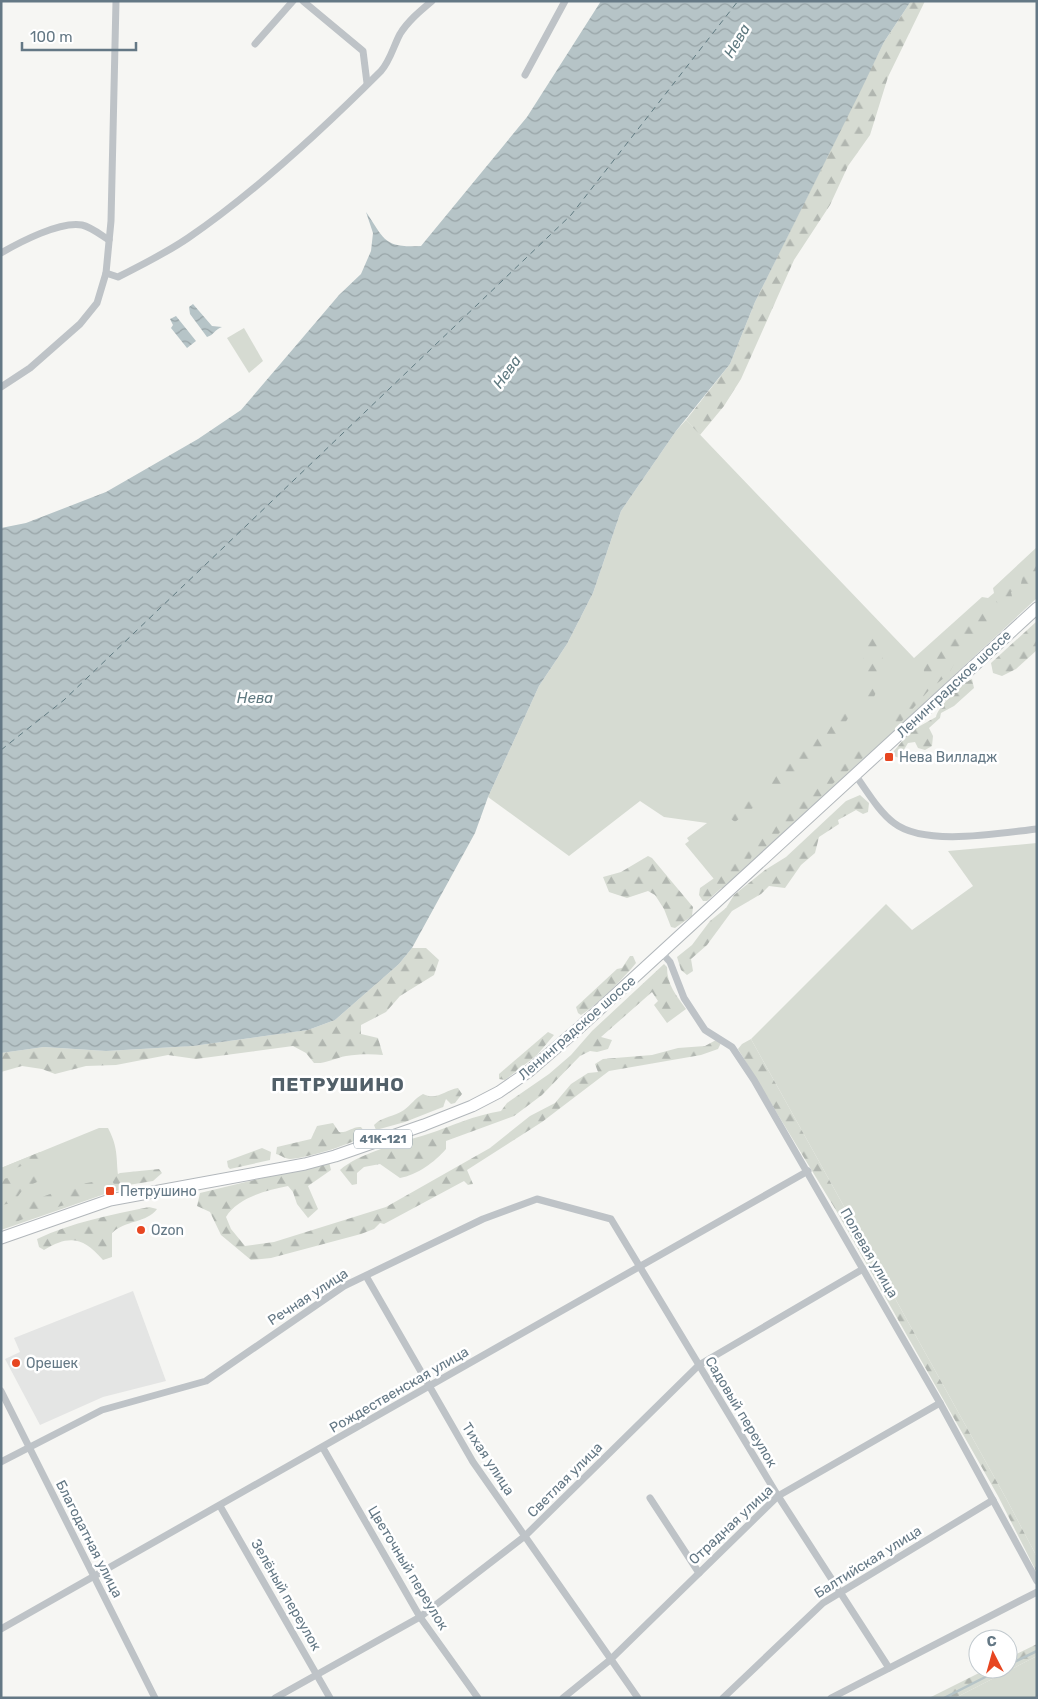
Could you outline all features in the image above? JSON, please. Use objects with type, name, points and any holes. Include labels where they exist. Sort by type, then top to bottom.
[{"type":"main road","name":"Ленинградское шоссе","points":[[1,1238],[80,1209],[127,1196],[256,1174],[335,1156],[464,1110],[495,1094],[528,1072],[662,952],[1037,608]]},
{"type":"street","points":[[1,387],[30,368],[80,324],[97,303],[106,273],[109,240],[116,1]]},
{"type":"street","points":[[255,44],[293,1]]},
{"type":"street","points":[[303,1],[363,51],[367,83]]},
{"type":"street","points":[[106,273],[118,277],[162,254],[188,238],[247,192],[383,69],[401,33],[416,14],[432,1]]},
{"type":"street","points":[[525,75],[566,1]]},
{"type":"street","points":[[1,252],[24,240],[72,224],[85,226],[109,240]]},
{"type":"street","points":[[856,776],[892,822],[910,831],[936,836],[963,836],[1037,829]]},
{"type":"street","name":"Полевая улица","points":[[662,952],[670,962],[684,998],[705,1030],[732,1047],[808,1171],[940,1403],[1037,1581]]},
{"type":"street","name":"Рождественская улица","points":[[1,1629],[642,1267],[808,1171]]},
{"type":"street","name":"Речная улица","points":[[1,1462],[102,1410],[206,1380],[344,1286],[483,1219],[537,1198],[611,1219],[642,1267]]},
{"type":"street","name":"Садовый переулок","points":[[642,1267],[698,1365],[778,1496],[890,1668]]},
{"type":"street","name":"Светлая улица","points":[[276,1698],[420,1617],[525,1536],[698,1365],[863,1270]]},
{"type":"street","name":"Тихая улица","points":[[366,1276],[473,1462],[638,1698]]},
{"type":"street","name":"Благодатная улица","points":[[1,1391],[155,1698]]},
{"type":"street","name":"Отрадная улица","points":[[563,1698],[610,1660],[778,1496],[940,1403]]},
{"type":"street","name":"Цветочный переулок","points":[[323,1448],[420,1617],[478,1698]]},
{"type":"street","points":[[650,1498],[699,1572]]},
{"type":"street","name":"Балтийская улица","points":[[723,1698],[823,1602],[993,1500]]},
{"type":"street","name":"Зелёный переулок","points":[[220,1506],[330,1698]]},
{"type":"street","points":[[831,1698],[1037,1592]]},
{"type":"shaded area","points":[[133,1291],[166,1381],[103,1397],[40,1425],[5,1359],[20,1352],[14,1338]]},
{"type":"green space","points":[[911,1],[925,1],[888,77],[870,135],[848,166],[830,205],[794,260],[741,379],[724,406],[700,435],[686,420],[730,364],[755,302],[884,42]]},
{"type":"green space","points":[[244,328],[263,361],[249,373],[227,338]]},
{"type":"green space","points":[[686,420],[914,658],[982,597],[988,598],[994,593],[993,588],[1037,547],[1037,598],[723,890],[685,844],[689,841],[687,838],[707,823],[664,817],[640,801],[569,856],[488,797],[539,686],[567,644],[593,593],[621,511],[676,431]]},
{"type":"green space","points":[[1037,560],[1037,586],[1025,589],[1022,587],[1011,592],[1013,601],[1006,610],[994,600],[988,609],[989,620],[949,655],[954,664],[949,674],[930,689],[901,722],[896,723],[892,715],[905,700],[930,679],[925,676],[923,667],[929,658],[999,593],[1021,584],[1023,572]]},
{"type":"green space","points":[[1037,621],[1037,650],[1016,669],[1002,676],[993,673],[991,663]]},
{"type":"green space","points":[[871,634],[879,639],[882,655],[882,671],[872,701],[866,699],[864,688],[863,644]]},
{"type":"green space","points":[[972,679],[974,688],[954,706],[941,713],[940,718],[929,728],[933,736],[932,746],[925,750],[918,748],[915,742],[908,743],[899,758],[894,756],[893,752],[911,731],[936,717],[937,713],[951,696],[962,685]]},
{"type":"green space","points":[[847,709],[852,712],[845,723],[815,757],[778,787],[774,788],[768,782],[768,777],[773,770],[829,729],[840,711]]},
{"type":"green space","points":[[867,744],[865,756],[830,786],[811,808],[784,828],[766,847],[753,854],[748,864],[707,901],[703,901],[699,895],[700,888],[720,874],[731,861],[752,846],[758,832],[791,812],[803,794],[826,772],[844,761],[850,753]]},
{"type":"green space","points":[[860,795],[869,803],[868,812],[863,814],[856,810],[838,820],[839,824],[819,837],[815,853],[801,865],[785,888],[769,886],[761,894],[732,911],[707,945],[691,959],[693,971],[687,975],[681,970],[677,957],[692,945],[710,921],[726,908],[734,895],[765,870],[786,857],[846,801]]},
{"type":"green space","points":[[757,796],[758,804],[735,822],[731,819],[730,812]]},
{"type":"green space","points":[[1037,843],[1037,1557],[751,1039],[886,904],[912,930],[973,886],[948,851]]},
{"type":"green space","points":[[648,856],[652,858],[693,907],[692,916],[675,928],[671,927],[664,909],[655,895],[648,891],[627,898],[609,892],[603,877],[621,872]]},
{"type":"green space","points":[[412,948],[426,948],[439,960],[434,975],[400,996],[386,1012],[361,1025],[361,1034],[378,1038],[383,1055],[351,1055],[323,1063],[314,1063],[306,1053],[293,1046],[196,1059],[168,1055],[116,1065],[86,1066],[55,1074],[42,1069],[22,1066],[1,1072],[1,1053],[44,1047],[106,1051],[193,1046],[308,1030],[335,1020],[399,964]]},
{"type":"green space","points":[[630,956],[633,956],[636,963],[625,976],[587,1011],[581,1015],[578,1013],[576,1007],[617,969],[622,968]]},
{"type":"green space","points":[[664,964],[667,967],[667,973],[673,990],[686,1009],[667,1023],[654,1005],[658,1001],[652,992],[601,1037],[612,1040],[608,1049],[597,1052],[590,1051],[580,1056],[542,1095],[514,1116],[446,1141],[446,1149],[437,1159],[419,1171],[400,1178],[380,1164],[364,1167],[357,1173],[357,1184],[352,1185],[340,1170],[358,1159],[382,1149],[472,1118],[501,1111],[507,1103],[549,1074],[571,1055],[592,1031]]},
{"type":"green space","points":[[548,1032],[554,1035],[537,1055],[505,1080],[499,1079],[499,1074]]},
{"type":"green space","points":[[751,1039],[1007,1500],[1037,1557],[1037,1573],[998,1496],[837,1212],[738,1049],[742,1044]]},
{"type":"green space","points":[[716,1040],[722,1041],[718,1049],[701,1055],[609,1071],[542,1122],[467,1170],[473,1184],[468,1185],[464,1181],[384,1224],[380,1223],[374,1229],[361,1234],[271,1258],[251,1260],[221,1235],[210,1212],[197,1206],[200,1193],[329,1162],[331,1170],[308,1186],[318,1209],[308,1218],[297,1204],[293,1192],[288,1186],[253,1196],[231,1210],[226,1217],[231,1229],[245,1246],[274,1242],[386,1207],[490,1148],[530,1116],[555,1103],[571,1084],[588,1073],[598,1072],[595,1064],[603,1059],[652,1055],[678,1048],[705,1046]]},
{"type":"green space","points":[[458,1088],[462,1094],[455,1103],[451,1104],[446,1099],[443,1107],[405,1122],[376,1130],[374,1125],[377,1122],[404,1110],[423,1094],[437,1096]]},
{"type":"green space","points":[[333,1123],[339,1132],[361,1127],[366,1134],[353,1142],[306,1156],[290,1159],[276,1154],[277,1147],[311,1139],[317,1126]]},
{"type":"green space","points":[[99,1128],[108,1128],[115,1145],[119,1182],[122,1190],[115,1191],[112,1186],[107,1187],[105,1194],[1,1230],[1,1168]]},
{"type":"green space","points":[[262,1148],[271,1152],[270,1160],[230,1169],[228,1167],[227,1161]]},
{"type":"green space","points":[[40,1152],[44,1157],[1,1174],[1,1168]]},
{"type":"green space","points":[[37,1169],[41,1178],[24,1188],[13,1203],[1,1205],[1,1174],[2,1179]]},
{"type":"green space","points":[[159,1169],[162,1173],[153,1181],[116,1187],[110,1178],[120,1173]]},
{"type":"green space","points":[[98,1181],[101,1189],[87,1199],[43,1211],[1,1228],[1,1213],[61,1190]]},
{"type":"green space","points":[[149,1207],[157,1209],[148,1217],[123,1226],[112,1233],[112,1257],[103,1260],[83,1243],[69,1240],[44,1250],[39,1247],[37,1239],[64,1228]]},
{"type":"green space","points":[[1037,1644],[1037,1656],[1018,1666],[1018,1653]]},
{"type":"green space","points":[[1037,1656],[1037,1698],[955,1698],[992,1679],[1018,1679],[1018,1666]]},
{"type":"green space","points":[[968,1678],[992,1679],[955,1698],[929,1698]]},
{"type":"water","name":"Нева","points":[[601,1],[911,1],[884,42],[755,302],[730,364],[676,431],[621,511],[593,593],[567,644],[539,686],[488,797],[475,833],[412,948],[399,964],[335,1020],[308,1030],[193,1046],[106,1051],[44,1047],[1,1053],[1,528],[26,523],[106,492],[198,439],[241,410],[339,295],[361,274],[371,251],[373,233],[366,212],[382,236],[392,244],[421,246],[527,117]]},
{"type":"water","points":[[193,304],[212,326],[222,327],[207,337],[190,314],[189,307]]},
{"type":"water","points":[[176,316],[196,341],[187,348],[171,328],[173,325],[170,319]]},
{"type":"waterway","points":[[1018,1660],[1037,1651]]},
{"type":"waterway","points":[[944,1698],[981,1679]]},
{"type":"ferry route","points":[[1,750],[64,700],[571,215],[738,1]]},
{"type":"place","name":"Нева Вилладж","points":[[889,757]]},
{"type":"place","name":"Петрушино","points":[[110,1191]]},
{"type":"place","name":"Ozon","points":[[141,1230]]},
{"type":"place","name":"Орешек","points":[[16,1363]]},
{"type":"district","name":"ПЕТРУШИНО","points":[[338,1084]]}]
